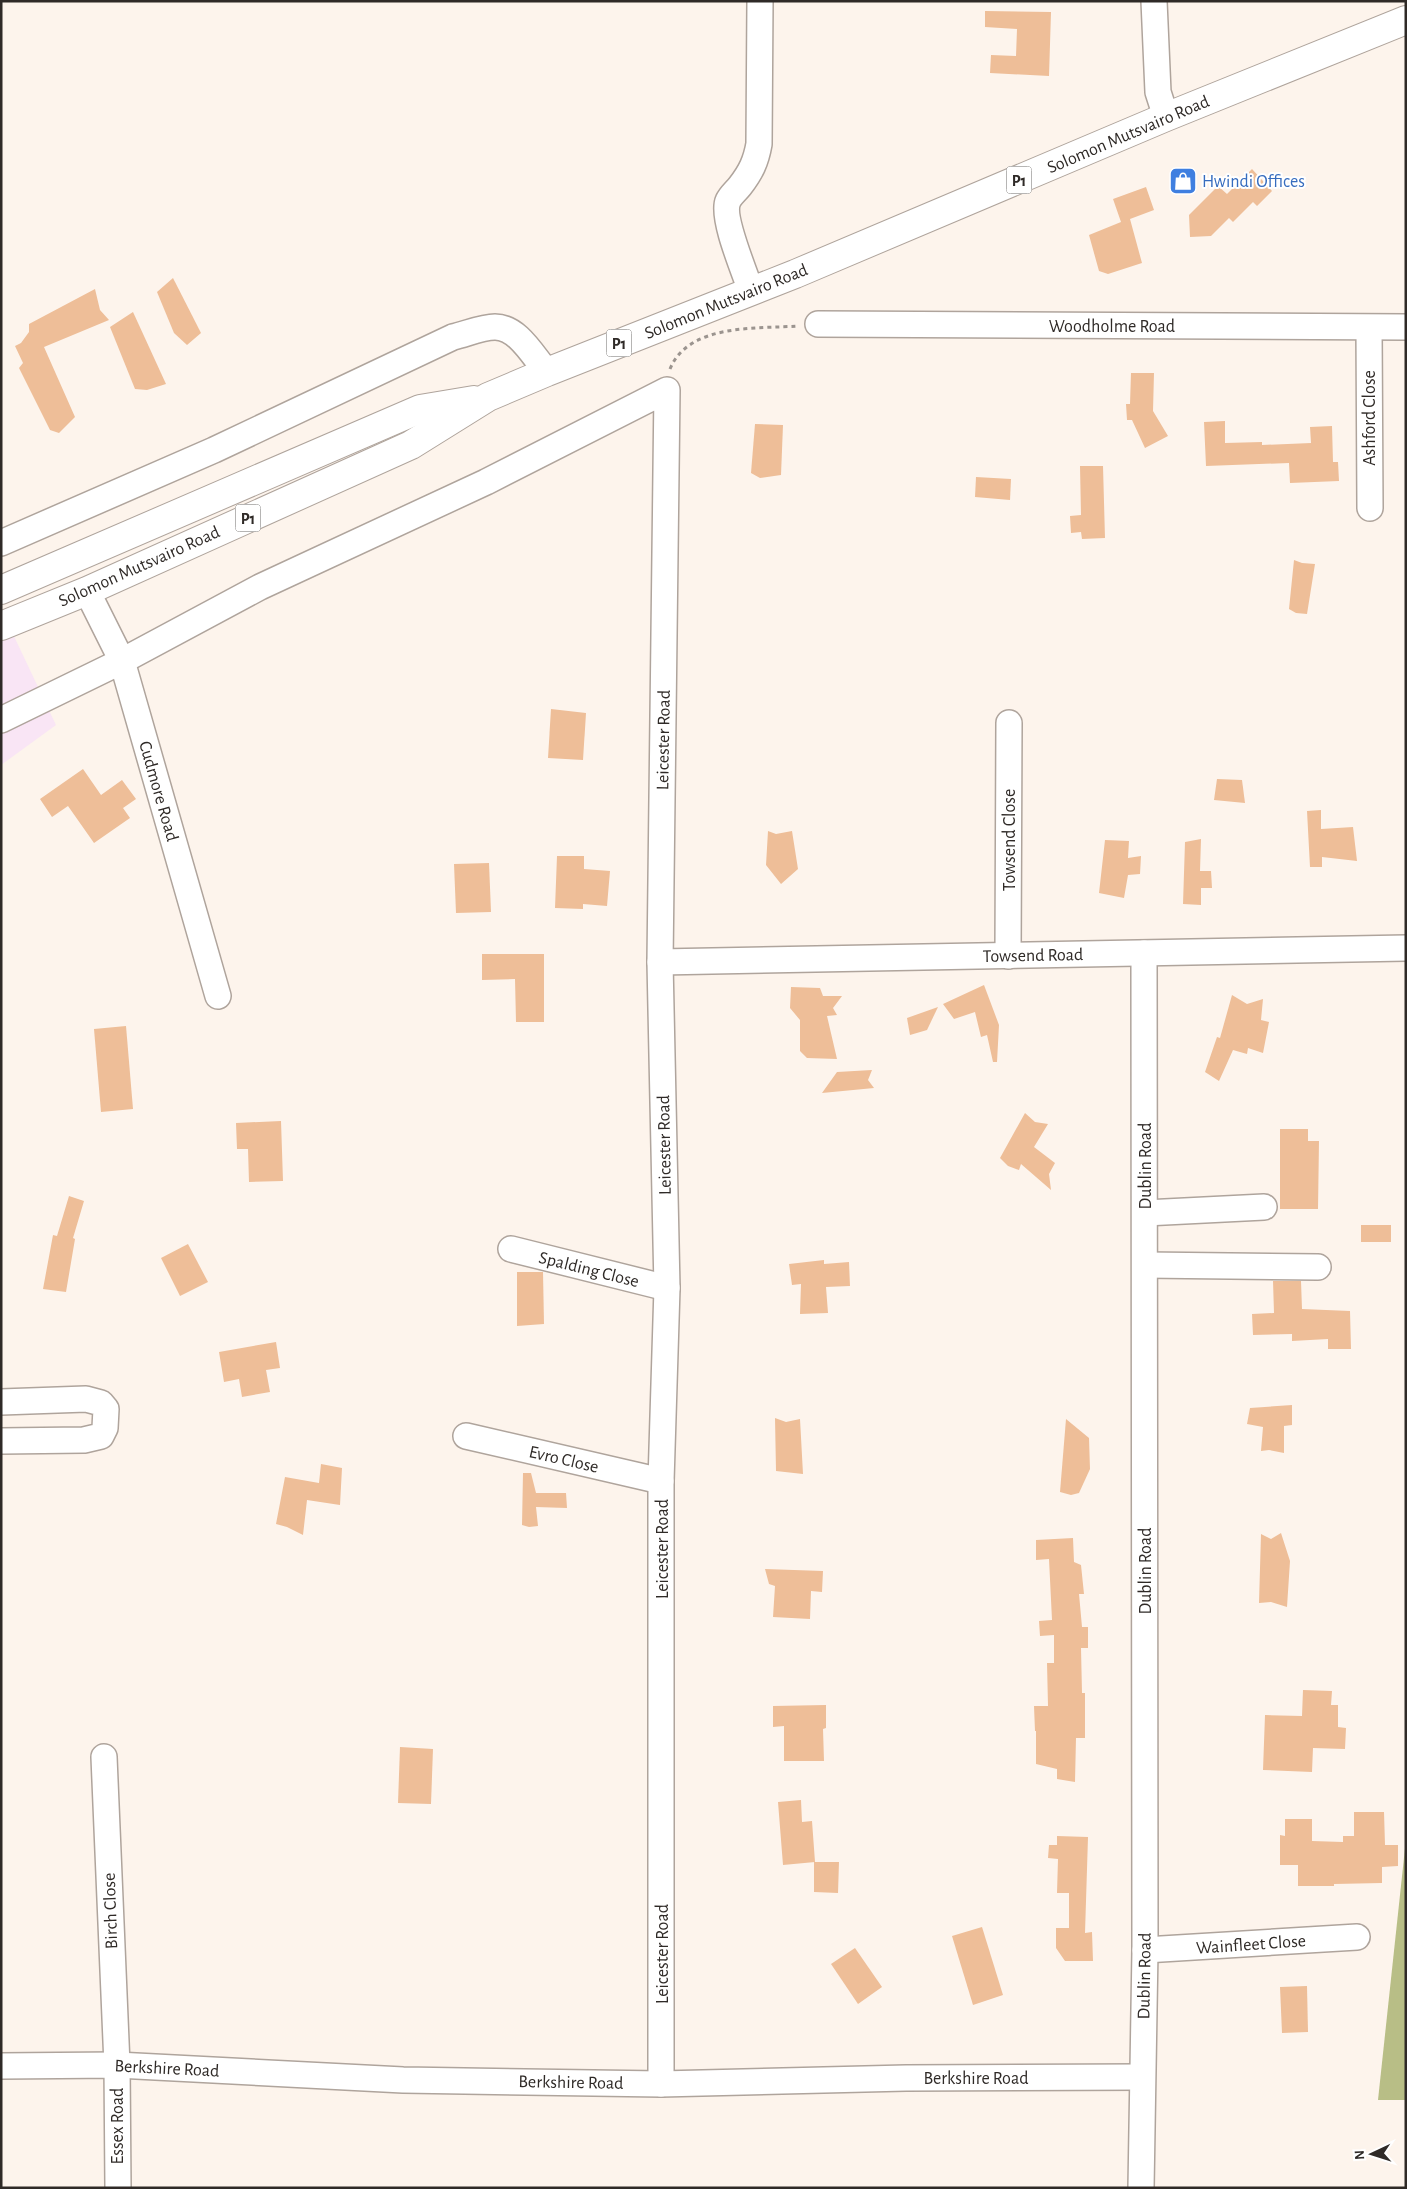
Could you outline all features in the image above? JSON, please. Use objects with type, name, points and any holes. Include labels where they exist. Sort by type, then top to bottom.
[{"type":"highway","name":"Solomon Mutsvairo Road","points":[[1,626],[87,591],[411,445],[488,397],[872,242],[1166,117],[1406,20]]},
{"type":"highway","name":"P1","points":[[1,590],[420,409],[488,397]]},
{"type":"street","points":[[751,291],[736,250],[725,211],[728,201],[750,173],[757,158],[759,144],[760,1]]},
{"type":"street","points":[[1154,1],[1158,92],[1166,117]]},
{"type":"street","name":"Woodholme Road","points":[[818,324],[1406,327]]},
{"type":"street","points":[[1,543],[214,450],[453,337],[494,327],[504,328],[515,334],[547,372]]},
{"type":"street","name":"Ashford Close","points":[[1368,328],[1370,508]]},
{"type":"street","points":[[1,720],[122,661],[260,587],[486,482],[667,390]]},
{"type":"street","name":"Leicester Road","points":[[661,2084],[661,1481],[667,1288],[660,962],[667,390]]},
{"type":"street","name":"Cudmore Road","points":[[87,591],[122,661],[218,996]]},
{"type":"street","name":"Towsend Close","points":[[1008,956],[1009,723]]},
{"type":"street","name":"Towsend Road","points":[[660,962],[1406,948]]},
{"type":"street","name":"Dublin Road","points":[[1141,2188],[1145,1950],[1144,953]]},
{"type":"street","points":[[1145,1213],[1264,1207]]},
{"type":"street","name":"Spalding Close","points":[[511,1249],[667,1288]]},
{"type":"street","points":[[1145,1266],[1318,1267]]},
{"type":"street","points":[[1,1402],[86,1399],[101,1403],[106,1409],[105,1428],[101,1436],[84,1440],[1,1441]]},
{"type":"street","name":"Evro Close","points":[[466,1436],[661,1481]]},
{"type":"street","name":"Birch Close","points":[[104,1757],[117,2065]]},
{"type":"street","name":"Wainfleet Close","points":[[1145,1950],[1357,1937]]},
{"type":"street","name":"Berkshire Road","points":[[1,2066],[117,2065],[402,2080],[661,2084],[897,2078],[1142,2077]]},
{"type":"street","name":"Essex Road","points":[[117,2065],[118,2188]]},
{"type":"path","points":[[667,390],[670,368],[674,361],[683,349],[701,338],[722,332],[818,324]]},
{"type":"shaded area","points":[[12,632],[56,725],[1,765],[1,637]]},
{"type":"green space","points":[[1406,1839],[1406,2100],[1378,2100]]},
{"type":"building","points":[[985,11],[1051,12],[1049,76],[990,73],[991,55],[1016,56],[1017,29],[985,27]]},
{"type":"building","name":"Hwindi Offices","points":[[1189,168],[1192,191],[1177,193],[1174,171]]},
{"type":"building","points":[[1252,169],[1272,191],[1257,206],[1253,202],[1233,222],[1229,218],[1211,236],[1190,237],[1189,215],[1218,186],[1227,194]]},
{"type":"building","points":[[1146,187],[1154,210],[1130,219],[1142,263],[1108,274],[1099,271],[1089,235],[1121,222],[1113,199]]},
{"type":"building","points":[[173,278],[201,333],[187,345],[174,333],[157,292]]},
{"type":"building","points":[[95,289],[100,310],[109,320],[44,347],[75,417],[59,433],[50,430],[19,368],[23,363],[15,346],[21,343],[29,332],[29,324]]},
{"type":"building","points":[[133,312],[166,384],[147,390],[135,389],[110,327]]},
{"type":"building","points":[[1131,373],[1154,373],[1153,411],[1168,436],[1145,448],[1132,420],[1127,420],[1126,404],[1130,404]]},
{"type":"building","points":[[1225,421],[1225,443],[1262,442],[1262,445],[1311,443],[1310,427],[1332,426],[1333,462],[1338,462],[1339,481],[1290,483],[1289,463],[1206,466],[1204,422]]},
{"type":"building","points":[[755,424],[783,425],[781,475],[760,478],[751,473]]},
{"type":"building","points":[[1080,466],[1103,466],[1105,538],[1082,539],[1081,532],[1071,533],[1070,516],[1081,515]]},
{"type":"building","points":[[976,477],[1011,479],[1010,500],[975,497]]},
{"type":"building","points":[[1294,560],[1315,564],[1307,614],[1296,613],[1289,609]]},
{"type":"building","points":[[551,709],[586,713],[583,760],[548,758]]},
{"type":"building","points":[[83,769],[101,795],[122,780],[136,799],[123,808],[130,818],[94,843],[68,806],[52,817],[40,799]]},
{"type":"building","points":[[1217,779],[1242,780],[1245,803],[1214,800]]},
{"type":"building","points":[[1321,810],[1321,829],[1353,827],[1357,861],[1322,857],[1322,867],[1310,867],[1307,811]]},
{"type":"building","points":[[768,831],[776,834],[792,831],[798,869],[781,884],[766,865]]},
{"type":"building","points":[[1201,839],[1200,871],[1211,871],[1212,888],[1201,888],[1201,905],[1183,904],[1185,842]]},
{"type":"building","points":[[1105,840],[1129,841],[1128,858],[1141,856],[1140,874],[1128,875],[1124,898],[1099,893]]},
{"type":"building","points":[[557,856],[584,856],[584,869],[610,871],[607,906],[583,904],[583,909],[555,908]]},
{"type":"building","points":[[489,863],[491,912],[456,913],[454,864]]},
{"type":"building","points":[[482,954],[544,954],[544,1022],[516,1022],[515,979],[482,980]]},
{"type":"building","points":[[984,985],[999,1025],[997,1062],[993,1062],[987,1035],[981,1037],[975,1012],[954,1019],[943,1004]]},
{"type":"building","points":[[791,987],[820,988],[823,996],[842,996],[833,1008],[837,1015],[827,1016],[837,1059],[807,1058],[800,1051],[800,1020],[790,1008]]},
{"type":"building","points":[[1232,995],[1247,1004],[1263,999],[1261,1020],[1269,1022],[1263,1053],[1248,1048],[1247,1054],[1233,1050],[1219,1081],[1205,1072],[1217,1037],[1220,1038]]},
{"type":"building","points":[[938,1007],[927,1030],[910,1035],[907,1018]]},
{"type":"building","points":[[126,1026],[133,1109],[101,1112],[94,1029]]},
{"type":"building","points":[[872,1070],[868,1080],[874,1088],[822,1093],[837,1072]]},
{"type":"building","points":[[1025,1113],[1035,1122],[1048,1124],[1034,1147],[1055,1163],[1049,1174],[1051,1190],[1021,1164],[1019,1170],[1008,1166],[1000,1158]]},
{"type":"building","points":[[281,1121],[283,1181],[249,1182],[248,1149],[237,1149],[236,1123]]},
{"type":"building","points":[[1280,1129],[1308,1129],[1308,1141],[1319,1141],[1318,1209],[1280,1209]]},
{"type":"building","points":[[69,1196],[84,1201],[73,1238],[75,1239],[66,1292],[43,1289],[53,1235],[57,1236]]},
{"type":"building","points":[[1361,1225],[1391,1225],[1391,1242],[1361,1242]]},
{"type":"building","points":[[188,1244],[208,1282],[180,1296],[161,1258]]},
{"type":"building","points":[[824,1260],[824,1264],[849,1262],[850,1286],[826,1287],[828,1313],[800,1314],[801,1284],[792,1285],[789,1264]]},
{"type":"building","points":[[517,1272],[543,1272],[544,1324],[517,1326]]},
{"type":"building","points":[[1273,1281],[1301,1281],[1302,1309],[1350,1311],[1351,1349],[1328,1349],[1328,1339],[1292,1341],[1292,1334],[1253,1335],[1252,1314],[1274,1313]]},
{"type":"building","points":[[276,1342],[280,1368],[266,1370],[270,1392],[242,1397],[239,1379],[224,1382],[219,1352]]},
{"type":"building","points":[[1292,1405],[1292,1425],[1284,1426],[1284,1453],[1269,1450],[1261,1451],[1263,1427],[1247,1424],[1250,1408]]},
{"type":"building","points":[[775,1418],[786,1422],[800,1419],[803,1474],[776,1471]]},
{"type":"building","points":[[1066,1419],[1089,1438],[1090,1469],[1079,1493],[1071,1495],[1060,1492]]},
{"type":"building","points":[[321,1464],[342,1468],[340,1505],[307,1500],[303,1535],[276,1524],[285,1477],[319,1483]]},
{"type":"building","points":[[523,1473],[531,1473],[536,1493],[566,1493],[567,1508],[536,1507],[538,1526],[529,1527],[522,1525]]},
{"type":"building","points":[[1281,1533],[1290,1561],[1287,1607],[1271,1602],[1259,1603],[1261,1534],[1271,1539]]},
{"type":"building","points":[[1073,1538],[1074,1562],[1081,1565],[1084,1594],[1079,1594],[1082,1627],[1088,1627],[1088,1648],[1081,1648],[1082,1693],[1085,1693],[1085,1738],[1076,1738],[1075,1782],[1057,1779],[1057,1769],[1036,1764],[1034,1706],[1048,1706],[1047,1663],[1054,1663],[1054,1635],[1040,1636],[1039,1621],[1052,1620],[1049,1559],[1036,1560],[1036,1540]]},
{"type":"building","points":[[765,1569],[823,1571],[822,1592],[811,1591],[810,1619],[773,1617],[775,1586],[769,1584]]},
{"type":"building","points":[[1303,1690],[1332,1691],[1331,1705],[1338,1705],[1338,1727],[1346,1728],[1345,1749],[1313,1748],[1312,1772],[1263,1770],[1265,1715],[1302,1716]]},
{"type":"building","points":[[826,1705],[826,1728],[823,1729],[824,1761],[784,1761],[784,1726],[773,1727],[773,1706]]},
{"type":"building","points":[[400,1747],[433,1749],[431,1804],[398,1803]]},
{"type":"building","points":[[801,1800],[802,1822],[812,1821],[815,1862],[783,1865],[778,1802]]},
{"type":"building","points":[[1354,1812],[1384,1812],[1385,1845],[1398,1845],[1398,1866],[1382,1867],[1382,1883],[1298,1886],[1298,1865],[1280,1865],[1280,1835],[1285,1836],[1285,1819],[1312,1819],[1312,1841],[1343,1842],[1343,1836],[1354,1836]]},
{"type":"building","points":[[1057,1836],[1088,1837],[1085,1933],[1092,1932],[1093,1961],[1065,1961],[1056,1948],[1056,1928],[1069,1928],[1069,1893],[1057,1893],[1058,1859],[1048,1858],[1049,1845],[1057,1845]]},
{"type":"building","points":[[814,1862],[839,1862],[838,1893],[814,1892]]},
{"type":"building","points":[[982,1927],[1003,1995],[973,2005],[952,1936]]},
{"type":"building","points":[[855,1948],[882,1987],[858,2004],[831,1964]]},
{"type":"building","points":[[1307,1986],[1308,2032],[1282,2033],[1280,1987]]},
{"type":"place","name":"Hwindi Offices","points":[[1183,181]]}]
